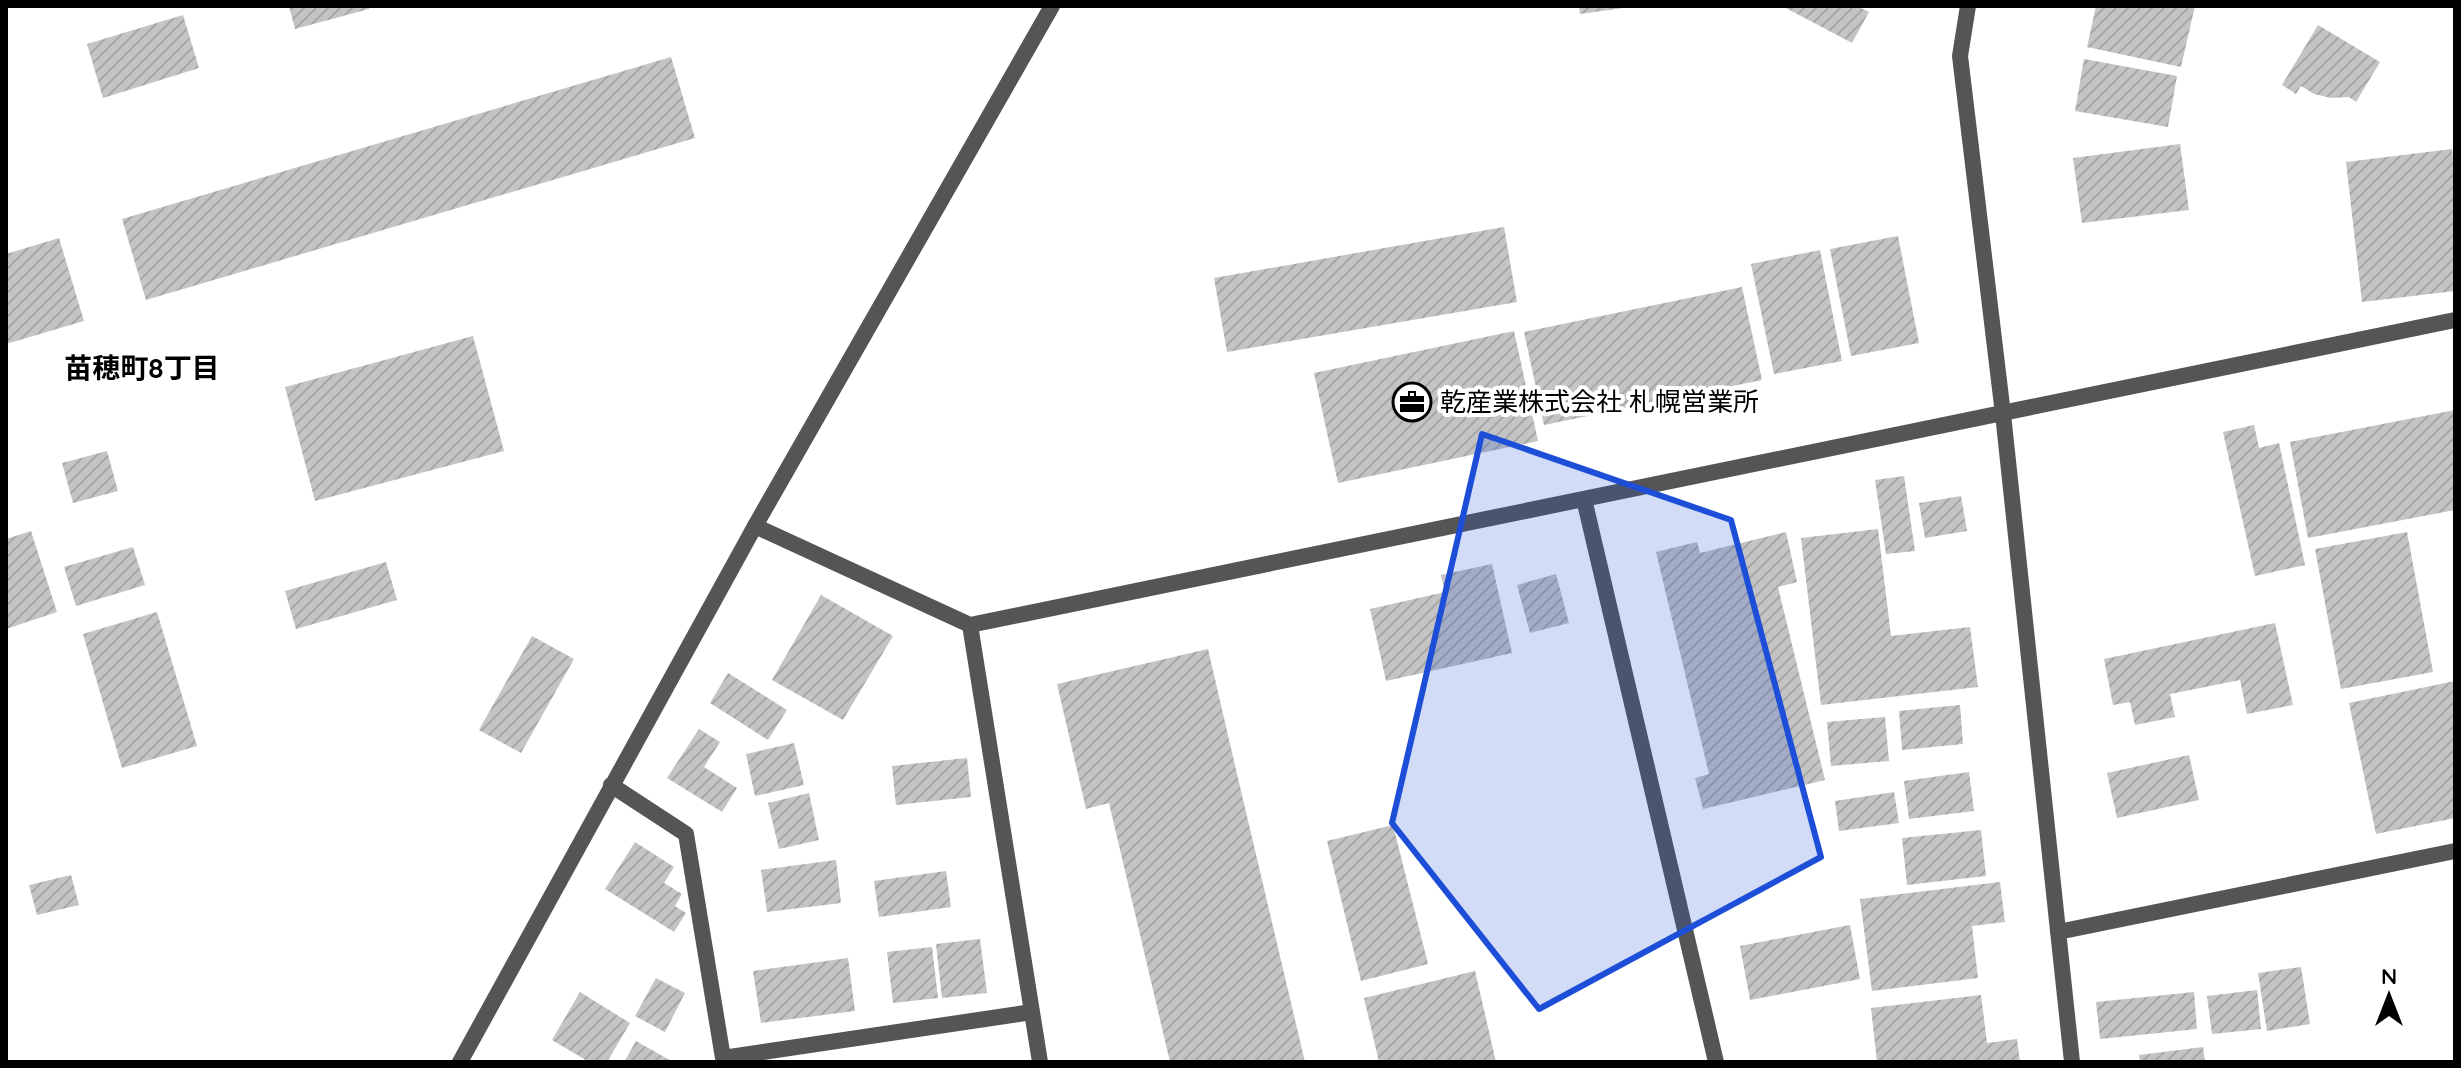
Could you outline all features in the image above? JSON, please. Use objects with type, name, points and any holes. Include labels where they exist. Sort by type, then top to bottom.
[{"type":"street","points":[[460,1062],[755,526],[1052,6]]},
{"type":"street","points":[[1968,6],[1960,56],[2003,414],[2072,1062]]},
{"type":"street","points":[[755,526],[970,625],[2455,320]]},
{"type":"street","points":[[1584,499],[1716,1062]]},
{"type":"street","points":[[970,625],[1040,1062]]},
{"type":"street","points":[[611,785],[686,834],[723,1058],[1032,1012]]},
{"type":"street","points":[[2058,932],[2455,851]]},
{"type":"highlighted area","points":[[1482,434],[1731,520],[1821,857],[1539,1009],[1392,823]]},
{"type":"building","points":[[289,6],[369,6],[369,9],[295,29]]},
{"type":"building","points":[[1579,6],[1623,6],[1623,8],[1580,14]]},
{"type":"building","points":[[1782,6],[1857,6],[1869,12],[1852,43]]},
{"type":"building","points":[[2096,6],[2195,6],[2181,67],[2087,47]]},
{"type":"building","points":[[183,15],[199,68],[103,98],[87,44]]},
{"type":"building","points":[[2318,25],[2380,62],[2356,102],[2349,97],[2331,98],[2314,94],[2301,86],[2296,94],[2282,85]]},
{"type":"building","points":[[671,57],[695,138],[146,300],[122,219]]},
{"type":"building","points":[[2084,59],[2177,76],[2168,127],[2075,111]]},
{"type":"building","points":[[2180,144],[2189,210],[2082,223],[2073,158]]},
{"type":"building","points":[[2452,149],[2455,175],[2455,291],[2362,302],[2346,162]]},
{"type":"building","points":[[1504,227],[1517,302],[1227,352],[1214,278]]},
{"type":"building","points":[[1898,236],[1919,343],[1851,356],[1830,249]]},
{"type":"building","points":[[59,238],[84,321],[6,344],[6,254]]},
{"type":"building","points":[[1820,250],[1842,361],[1774,374],[1751,264]]},
{"type":"building","points":[[1742,287],[1762,380],[1544,425],[1524,332]]},
{"type":"building","points":[[1514,331],[1538,441],[1338,483],[1314,373]]},
{"type":"building","points":[[473,336],[504,451],[315,501],[285,387]]},
{"type":"building","points":[[2455,410],[2455,510],[2308,538],[2290,442]]},
{"type":"building","points":[[2254,425],[2259,448],[2279,443],[2305,565],[2255,576],[2223,432]]},
{"type":"building","points":[[107,451],[118,491],[73,503],[62,463]]},
{"type":"building","points":[[1904,476],[1915,551],[1886,554],[1875,480]]},
{"type":"building","points":[[1961,496],[1967,531],[1925,538],[1919,503]]},
{"type":"building","points":[[1878,529],[1891,636],[1970,627],[1978,687],[1821,705],[1801,538]]},
{"type":"building","points":[[31,531],[57,612],[6,629],[6,539]]},
{"type":"building","points":[[1786,532],[1797,582],[1778,587],[1825,780],[1703,809],[1695,778],[1709,774],[1656,552],[1697,542],[1700,553]]},
{"type":"building","points":[[2407,532],[2433,672],[2341,689],[2315,549]]},
{"type":"building","points":[[133,547],[145,585],[76,606],[64,567]]},
{"type":"building","points":[[386,562],[397,600],[296,629],[285,591]]},
{"type":"building","points":[[1492,564],[1512,653],[1386,681],[1370,609],[1445,592],[1441,575]]},
{"type":"building","points":[[1556,574],[1569,623],[1530,633],[1517,585]]},
{"type":"building","points":[[821,595],[893,636],[843,720],[772,680]]},
{"type":"building","points":[[157,612],[197,746],[122,768],[83,634]]},
{"type":"building","points":[[2275,623],[2293,705],[2247,714],[2240,680],[2170,694],[2175,717],[2135,725],[2130,702],[2113,705],[2104,659]]},
{"type":"building","points":[[532,636],[574,659],[521,753],[479,730]]},
{"type":"building","points":[[1208,649],[1305,1062],[1170,1062],[1109,803],[1086,809],[1057,684]]},
{"type":"building","points":[[728,673],[787,710],[768,740],[710,703]]},
{"type":"building","points":[[2455,681],[2455,818],[2376,834],[2349,703]]},
{"type":"building","points":[[1960,705],[1963,744],[1902,750],[1899,711]]},
{"type":"building","points":[[1885,717],[1889,761],[1831,766],[1827,722]]},
{"type":"building","points":[[699,729],[720,742],[704,767],[737,788],[722,812],[667,778]]},
{"type":"building","points":[[794,743],[804,785],[755,796],[746,754]]},
{"type":"building","points":[[2189,755],[2199,800],[2117,818],[2107,773]]},
{"type":"building","points":[[967,758],[971,797],[896,805],[892,766]]},
{"type":"building","points":[[1969,772],[1974,811],[1909,819],[1904,781]]},
{"type":"building","points":[[1894,792],[1899,823],[1839,831],[1835,801]]},
{"type":"building","points":[[809,793],[819,840],[779,849],[768,803]]},
{"type":"building","points":[[1393,825],[1428,964],[1361,981],[1327,841]]},
{"type":"building","points":[[1981,830],[1986,876],[1907,885],[1902,838]]},
{"type":"building","points":[[635,842],[674,867],[664,883],[682,894],[675,906],[686,913],[674,932],[605,889]]},
{"type":"building","points":[[836,860],[841,903],[767,912],[761,870]]},
{"type":"building","points":[[946,871],[951,907],[879,917],[874,881]]},
{"type":"building","points":[[71,875],[79,905],[37,915],[29,885]]},
{"type":"building","points":[[2000,882],[2005,922],[1972,926],[1978,978],[1872,991],[1860,899]]},
{"type":"building","points":[[1850,925],[1860,979],[1750,1000],[1740,946]]},
{"type":"building","points":[[980,939],[987,993],[942,998],[936,944]]},
{"type":"building","points":[[932,947],[938,998],[893,1003],[887,952]]},
{"type":"building","points":[[848,958],[855,1011],[761,1023],[753,971]]},
{"type":"building","points":[[2301,967],[2310,1024],[2267,1031],[2258,973]]},
{"type":"building","points":[[1475,971],[1496,1062],[1379,1062],[1364,998]]},
{"type":"building","points":[[656,978],[685,993],[665,1032],[635,1016]]},
{"type":"building","points":[[2257,990],[2261,1029],[2212,1034],[2207,996]]},
{"type":"building","points":[[580,992],[630,1023],[607,1062],[589,1062],[552,1040]]},
{"type":"building","points":[[2194,992],[2197,1029],[2100,1039],[2096,1002]]},
{"type":"building","points":[[1981,995],[1987,1043],[2017,1039],[2020,1062],[1877,1062],[1871,1008]]},
{"type":"building","points":[[636,1041],[673,1062],[624,1062]]},
{"type":"building","points":[[2203,1047],[2205,1062],[2140,1062],[2139,1055]]},
{"type":"place","name":"乾産業株式会社 札幌営業所","points":[[1412,402]]},
{"type":"district","name":"苗穂町8丁目","points":[[142,368]]}]
